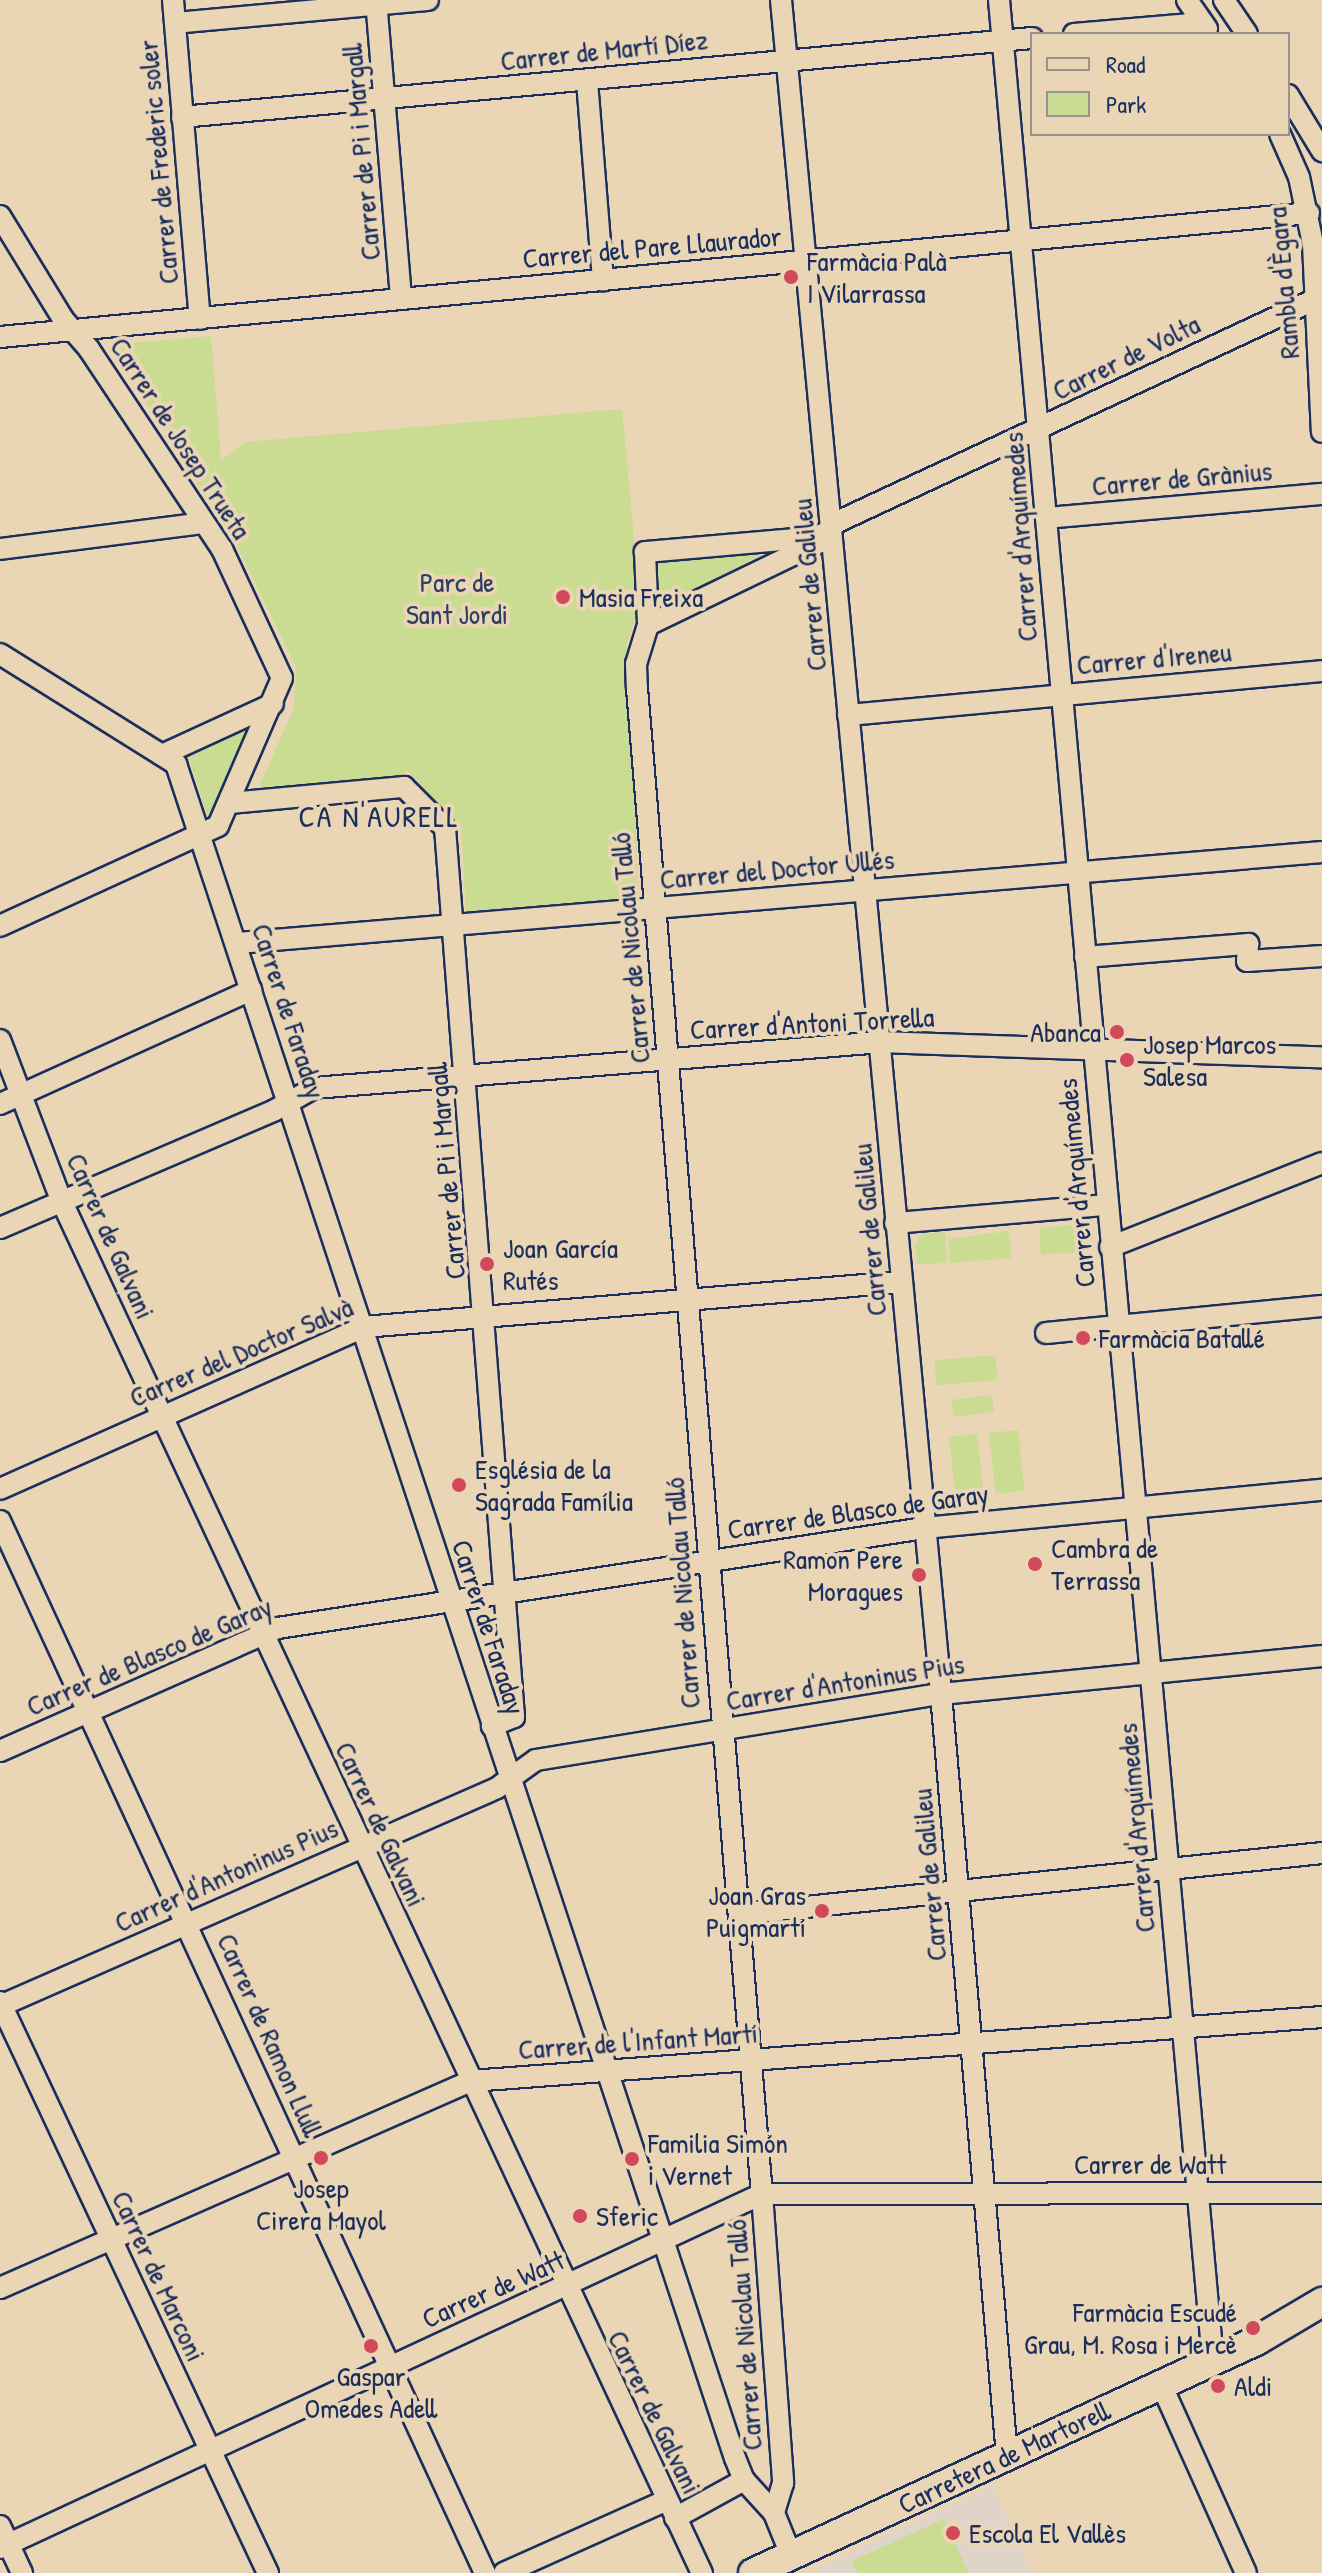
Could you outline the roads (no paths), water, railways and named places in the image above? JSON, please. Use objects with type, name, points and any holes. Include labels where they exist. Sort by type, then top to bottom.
[{"type":"main road","name":"Carretera de Martorell","points":[[753,2573],[1256,2341],[1322,2302]]},
{"type":"main road","name":"Carretera de Martorell","points":[[1256,2341],[1322,2322]]},
{"type":"street","name":"Carrer de Frederic soler","points":[[173,0],[200,319]]},
{"type":"street","points":[[175,23],[377,2],[428,0]]},
{"type":"street","name":"Carrer de Galileu","points":[[781,0],[808,261],[864,891],[882,1042],[900,1282],[959,1890],[982,2191],[1007,2456]]},
{"type":"street","name":"Carrer d'Arquímedes","points":[[999,0],[1040,429],[1105,1205],[1213,2361]]},
{"type":"street","points":[[1187,0],[1207,28]]},
{"type":"street","points":[[1224,0],[1246,32]]},
{"type":"street","name":"Carrer de Pi i Margall","points":[[377,2],[401,299]]},
{"type":"street","points":[[1118,32],[1207,28]]},
{"type":"street","name":"Carrer de Martí Díez","points":[[182,117],[1030,38]]},
{"type":"street","points":[[587,81],[603,280]]},
{"type":"street","points":[[1290,97],[1317,128],[1322,151]]},
{"type":"street","points":[[1290,136],[1317,128]]},
{"type":"street","name":"Rambla d'Ègara","points":[[1282,138],[1309,213],[1319,297],[1322,432]]},
{"type":"street","name":"Carrer del Pare Llaurador","points":[[0,337],[1309,213]]},
{"type":"street","name":"Carrer de Josep Trueta","points":[[0,216],[63,319],[76,331],[222,549],[282,678],[230,803],[218,826],[202,836]]},
{"type":"street","name":"Carrer de Volta","points":[[648,625],[818,543],[835,523],[1319,297]]},
{"type":"street","name":"Carrer de Grànius","points":[[1046,518],[1322,494]]},
{"type":"street","points":[[0,549],[202,523]]},
{"type":"street","name":"Carrer de Nicolau Talló","points":[[774,2513],[783,2483],[762,2194],[720,1728],[636,664],[648,625],[645,552],[817,537],[831,530]]},
{"type":"street","points":[[0,654],[162,755],[273,704]]},
{"type":"street","name":"Carrer d'Ireneu","points":[[848,715],[1322,671]]},
{"type":"street","name":"Carrer de Faraday","points":[[162,755],[176,764],[202,836],[508,1778],[744,2480],[774,2513]]},
{"type":"street","name":"Carrer de Pi i Margall","points":[[230,803],[404,787],[445,828],[486,1313],[514,1717],[492,1726]]},
{"type":"street","points":[[0,926],[202,836]]},
{"type":"street","name":"Carrer del Doctor Ullés","points":[[238,943],[864,891],[1076,870],[1322,852]]},
{"type":"street","points":[[1085,957],[1248,944],[1247,961],[1322,956]]},
{"type":"street","points":[[0,1104],[251,990]]},
{"type":"street","name":"Carrer de Galvani","points":[[0,1040],[62,1202],[565,2288],[702,2573]]},
{"type":"street","name":"Carrer d'Antoni Torrella","points":[[0,1228],[291,1103],[314,1088],[882,1042],[1322,1057]]},
{"type":"street","points":[[1110,1247],[1322,1163]]},
{"type":"street","points":[[895,1223],[1105,1205]]},
{"type":"street","name":"Carrer del Doctor Salvà","points":[[0,1489],[364,1327],[486,1313],[900,1282]]},
{"type":"street","points":[[1046,1333],[1322,1306]]},
{"type":"street","name":"Carrer de Blasco de Garay","points":[[0,1751],[278,1628],[924,1528],[1322,1490]]},
{"type":"street","name":"Carrer de Ramon Llull","points":[[0,1521],[188,1921],[485,2573]]},
{"type":"street","name":"Carrer d'Antoninus Pius","points":[[1,2005],[497,1788],[536,1760],[941,1694],[1322,1656]]},
{"type":"street","points":[[739,1914],[1168,1866],[1322,1853]]},
{"type":"street","name":"Carrer de Marconi","points":[[1,2005],[268,2573]]},
{"type":"street","name":"Carrer de l'Infant Martí","points":[[0,2288],[471,2081],[1322,2017]]},
{"type":"street","name":"Carrer de Watt","points":[[3,2540],[565,2288],[762,2194],[982,2191],[1322,2193]]},
{"type":"street","points":[[1161,2384],[1246,2573]]},
{"type":"street","points":[[504,2573],[744,2480]]},
{"type":"street","points":[[774,2513],[791,2555]]},
{"type":"street","points":[[3,2540],[22,2573]]},
{"type":"place","name":"Farmàcia Palà I Vilarrassa","points":[[791,277]]},
{"type":"place","name":"Masia Freixa","points":[[563,597]]},
{"type":"place","name":"Abanca","points":[[1117,1032]]},
{"type":"place","name":"Josep Marcos Salesa","points":[[1127,1060]]},
{"type":"place","name":"Joan García Rutés","points":[[487,1264]]},
{"type":"place","name":"Farmàcia Batallé","points":[[1083,1338]]},
{"type":"place","name":"Església de la Sagrada Família","points":[[459,1485]]},
{"type":"place","name":"Cambra de Terrassa","points":[[1035,1564]]},
{"type":"place","name":"Ramon Pere Moragues","points":[[919,1575]]},
{"type":"place","name":"Joan Gras Puigmartí","points":[[822,1911]]},
{"type":"place","name":"Josep Cirera Mayol","points":[[321,2158]]},
{"type":"place","name":"Familia Simón i Vernet","points":[[632,2159]]},
{"type":"place","name":"Sferic","points":[[580,2216]]},
{"type":"place","name":"Farmàcia Escudé Grau, M. Rosa i Mercè","points":[[1253,2328]]},
{"type":"place","name":"Gaspar Omedes Adell","points":[[371,2346]]},
{"type":"place","name":"Aldi","points":[[1218,2386]]},
{"type":"place","name":"Escola El Vallès","points":[[953,2533]]},
{"type":"district","name":"CA N'AURELL","points":[[379,816]]},
{"type":"park label","name":"Parc de Sant Jordi","points":[[457,598]]}]
